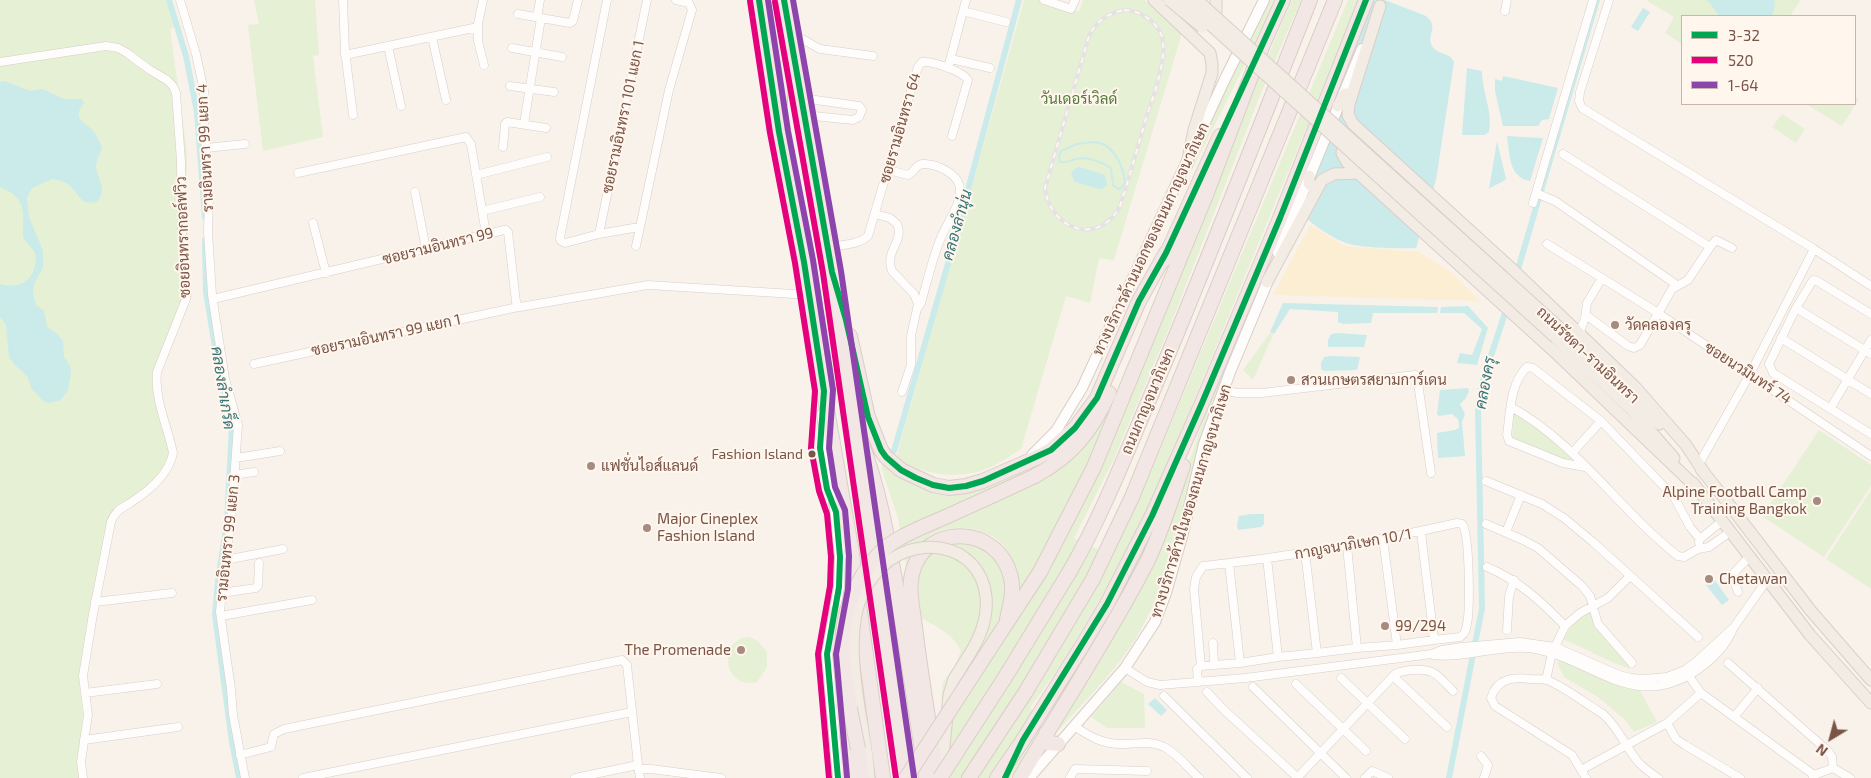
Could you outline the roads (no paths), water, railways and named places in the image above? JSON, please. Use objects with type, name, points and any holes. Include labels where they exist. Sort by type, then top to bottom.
[{"type":"highway","points":[[758,0],[778,125],[810,295],[824,391],[851,547],[883,778]]},
{"type":"highway","points":[[784,0],[832,272],[906,778]]},
{"type":"highway","points":[[862,778],[844,662],[844,626],[848,608],[865,572],[876,557],[898,538],[1035,476],[1063,459],[1077,446],[1095,420],[1143,314],[1166,253],[1283,0]]},
{"type":"highway","name":"ถนนกาญจนาภิเษก","points":[[940,778],[1004,680],[1086,543],[1108,496],[1186,312],[1310,0]]},
{"type":"highway","name":"ถนนกาญจนาภิเษก","points":[[969,778],[1025,693],[1093,579],[1132,497],[1335,0]]},
{"type":"highway","points":[[997,778],[1087,637],[1142,537],[1202,403],[1290,221],[1366,0]]},
{"type":"highway","points":[[906,778],[1040,572],[1094,467],[1206,195],[1264,42]]},
{"type":"highway","points":[[832,272],[846,320],[868,417],[881,450],[901,470],[933,485],[949,488],[983,481],[1020,465],[1051,450],[1066,436],[1097,398],[1139,301],[1166,253]]},
{"type":"highway","points":[[1020,778],[1119,612],[1147,561],[1171,502],[1202,403]]},
{"type":"highway","points":[[852,412],[870,464],[886,524],[904,625],[926,778]]},
{"type":"highway","points":[[940,778],[918,650],[911,590],[912,572],[924,551],[939,541],[961,536],[982,540],[991,545],[1001,555],[1012,579],[1012,591],[1004,628]]},
{"type":"highway","points":[[836,612],[838,666],[848,743],[849,778]]},
{"type":"highway","points":[[1046,733],[1049,743],[1058,744]]},
{"type":"highway","points":[[1005,778],[1023,740]]},
{"type":"main road","points":[[773,0],[782,83],[782,99],[778,125]]},
{"type":"main road","points":[[1154,0],[1210,53],[1212,72],[1194,130],[1187,164]]},
{"type":"main road","name":"ถนนรัชดา-รามอินทรา","points":[[1169,0],[1280,88]]},
{"type":"main road","name":"ถนนรัชดา-รามอินทรา","points":[[1183,0],[1559,334],[1631,395],[1705,474],[1810,612],[1869,675]]},
{"type":"main road","name":"ถนนรัชดา-รามอินทรา","points":[[1197,0],[1559,334],[1633,411],[1669,452],[1810,635],[1871,703]]},
{"type":"main road","name":"ถนนรัชดา-รามอินทรา","points":[[1208,0],[1268,64]]},
{"type":"main road","points":[[1186,30],[1198,31],[1210,25],[1216,14],[1216,0]]},
{"type":"main road","name":"ทางบริการด้านนอกของถนนกาญจนาภิเษก","points":[[1020,465],[1056,431],[1073,404],[1187,164],[1224,81],[1264,0]]},
{"type":"main road","points":[[1267,282],[1290,221],[1381,3]]},
{"type":"main road","points":[[1381,3],[1350,99],[1348,110],[1350,119],[1370,140],[1515,272],[1635,386],[1671,427],[1705,474]]},
{"type":"main road","points":[[1338,106],[1345,94],[1350,99]]},
{"type":"main road","points":[[1370,140],[1358,137],[1350,138],[1343,144],[1341,149],[1343,157],[1358,173],[1579,375],[1697,488]]},
{"type":"main road","points":[[1290,221],[1325,177],[1334,174],[1358,173]]},
{"type":"main road","points":[[1309,176],[1311,185],[1318,187]]},
{"type":"main road","points":[[1444,251],[1460,254],[1466,249],[1469,240],[1463,225]]},
{"type":"main road","name":"ทางบริการด้านในของถนนกาญจนาภิเษก","points":[[1029,778],[1125,668],[1144,641],[1162,606],[1183,533],[1204,444],[1223,390],[1267,282]]},
{"type":"main road","points":[[824,391],[823,424],[833,489],[840,557],[836,612],[827,654],[838,778]]},
{"type":"main road","points":[[869,778],[853,650],[858,605],[869,582],[895,556],[906,550],[921,547],[941,547],[966,560],[979,575],[986,596],[986,608],[980,633],[954,679],[949,694],[940,778]]},
{"type":"street","name":"รามอินทรา 99 แยก 4","points":[[180,0],[202,78],[209,195],[212,300]]},
{"type":"street","points":[[343,0],[345,55],[353,114]]},
{"type":"street","points":[[483,0],[478,27],[478,41],[484,65]]},
{"type":"street","points":[[524,124],[536,53],[540,0]]},
{"type":"street","points":[[518,14],[570,23],[573,21],[578,0]]},
{"type":"street","points":[[607,0],[560,238],[565,243],[640,227]]},
{"type":"street","name":"ซอยรามอินทรา 101 แยก 1","points":[[600,234],[647,0]]},
{"type":"street","points":[[636,246],[669,90],[692,10],[689,3],[676,0]]},
{"type":"street","points":[[948,68],[966,0]]},
{"type":"street","points":[[1044,0],[1056,2],[1071,9],[1075,0]]},
{"type":"street","points":[[1505,11],[1507,0]]},
{"type":"street","points":[[1533,203],[1593,0]]},
{"type":"street","points":[[1609,0],[1580,92],[1579,101],[1582,108],[1814,249],[1871,286]]},
{"type":"street","points":[[963,11],[1006,22]]},
{"type":"street","points":[[345,55],[478,27]]},
{"type":"street","points":[[432,37],[446,100]]},
{"type":"street","points":[[791,39],[802,39],[820,49],[873,56]]},
{"type":"street","points":[[388,46],[401,106]]},
{"type":"street","name":"ซอยอินทรากอล์ฟวิว","points":[[0,62],[95,47],[112,47],[127,52],[150,70],[167,80],[173,86],[176,93],[181,161],[186,299],[157,372],[156,380],[158,396],[173,453],[172,461],[156,484],[113,515],[95,602],[83,676],[88,715],[81,762],[83,778]]},
{"type":"street","points":[[512,48],[562,57]]},
{"type":"street","points":[[951,58],[990,68]]},
{"type":"street","name":"ซอยรามอินทรา 64","points":[[828,247],[846,245],[865,239],[868,236],[919,64],[925,61],[964,75],[968,80],[952,136]]},
{"type":"street","points":[[510,86],[554,92]]},
{"type":"street","points":[[801,98],[859,106],[862,110],[859,117],[853,120],[804,115]]},
{"type":"street","points":[[502,147],[506,123],[546,128]]},
{"type":"street","points":[[298,173],[466,137],[471,144],[486,234]]},
{"type":"street","points":[[206,148],[245,144]]},
{"type":"street","points":[[1563,154],[1710,247]]},
{"type":"street","points":[[476,174],[547,157]]},
{"type":"street","points":[[888,170],[911,175],[920,164],[930,166],[947,171],[954,176],[960,186],[959,200],[940,241],[918,308],[911,336],[911,365],[902,392]]},
{"type":"street","points":[[415,192],[426,248]]},
{"type":"street","points":[[1537,193],[1548,198],[1677,285]]},
{"type":"street","points":[[482,211],[540,197]]},
{"type":"street","points":[[875,214],[890,218],[898,224],[900,234],[891,254],[891,267],[892,271],[914,294],[918,308]]},
{"type":"street","points":[[313,223],[326,273]]},
{"type":"street","name":"ซอยรามอินทรา 99","points":[[212,300],[506,230],[508,232],[518,307]]},
{"type":"street","points":[[1586,315],[1623,343],[1634,348],[1640,345],[1644,339],[1672,289],[1688,280],[1716,240],[1732,248]]},
{"type":"street","name":"ซอยนวมินทร์ 74","points":[[1547,244],[1658,313],[1871,456]]},
{"type":"street","points":[[1699,464],[1750,374],[1814,249]]},
{"type":"street","points":[[1579,334],[1586,315],[1587,302],[1602,278]]},
{"type":"street","points":[[1871,314],[1813,280],[1796,308],[1768,364],[1773,373],[1871,434]]},
{"type":"street","points":[[518,307],[648,285],[810,295]]},
{"type":"street","name":"รามอินทรา 99 แยก 3","points":[[212,300],[225,379],[238,425],[231,523],[221,593],[220,616],[233,715],[245,778]]},
{"type":"street","name":"ซอยรามอินทรา 99 แยก 1","points":[[254,364],[518,307]]},
{"type":"street","points":[[1796,308],[1868,352]]},
{"type":"street","points":[[1781,338],[1871,394]]},
{"type":"street","points":[[1830,409],[1868,352],[1871,340]]},
{"type":"street","points":[[1585,467],[1563,463],[1517,446],[1509,441],[1507,435],[1510,407],[1521,373],[1527,367],[1533,368],[1601,421],[1674,497],[1690,527],[1700,539]]},
{"type":"street","points":[[1223,390],[1237,393],[1262,394],[1415,375],[1417,377],[1431,473]]},
{"type":"street","points":[[1510,407],[1541,426],[1572,452],[1585,467],[1678,556],[1684,558],[1698,549],[1709,547],[1730,532]]},
{"type":"street","points":[[1572,452],[1601,421]]},
{"type":"street","points":[[236,458],[280,451]]},
{"type":"street","points":[[234,475],[254,472]]},
{"type":"street","points":[[1486,481],[1542,504],[1564,518],[1698,638]]},
{"type":"street","points":[[1506,532],[1521,495]]},
{"type":"street","points":[[1698,549],[1700,539],[1722,521]]},
{"type":"street","name":"กาญจนาภิเษก 10/1","points":[[1201,666],[1194,589],[1196,577],[1203,566],[1229,564],[1347,546],[1457,523],[1462,524],[1466,533],[1468,618],[1465,630],[1460,637],[1434,640]]},
{"type":"street","points":[[1486,524],[1538,548],[1556,562],[1586,591],[1602,631],[1632,663]]},
{"type":"street","points":[[1198,682],[1198,669],[1201,666],[1434,640],[1421,532]]},
{"type":"street","points":[[1383,540],[1396,645]]},
{"type":"street","points":[[1347,546],[1356,648]]},
{"type":"street","points":[[225,560],[283,549]]},
{"type":"street","points":[[1305,552],[1317,653]]},
{"type":"street","points":[[1738,592],[1732,575],[1749,557]]},
{"type":"street","points":[[1267,558],[1278,658]]},
{"type":"street","points":[[221,593],[256,588],[258,586],[259,563]]},
{"type":"street","points":[[1229,564],[1240,662]]},
{"type":"street","points":[[1487,567],[1514,580],[1525,588],[1565,626]]},
{"type":"street","points":[[1546,680],[1554,650],[1565,626],[1580,614],[1608,598],[1630,576]]},
{"type":"street","points":[[1507,630],[1509,596],[1514,580]]},
{"type":"street","points":[[1125,668],[1148,682],[1160,685],[1432,654],[1443,656],[1480,648],[1521,648],[1554,650],[1629,685],[1657,686],[1669,684],[1705,665],[1715,656],[1767,580]]},
{"type":"street","points":[[95,602],[172,593]]},
{"type":"street","points":[[220,616],[312,600]]},
{"type":"street","points":[[1213,643],[1214,664]]},
{"type":"street","points":[[240,755],[271,747],[274,734],[284,730],[622,660],[627,665],[640,778]]},
{"type":"street","points":[[1728,662],[1828,751],[1832,756],[1833,768]]},
{"type":"street","points":[[1207,692],[1297,778],[1394,676],[1403,671],[1426,669],[1434,672],[1453,691]]},
{"type":"street","points":[[1687,673],[1701,693],[1813,776],[1833,768]]},
{"type":"street","points":[[1394,676],[1446,727]]},
{"type":"street","points":[[1341,678],[1406,740]]},
{"type":"street","points":[[1586,778],[1572,755],[1498,710],[1492,703],[1492,694],[1501,682],[1506,679],[1519,678],[1546,680],[1603,714],[1615,726],[1641,765],[1658,778]]},
{"type":"street","points":[[85,693],[157,684]]},
{"type":"street","points":[[1296,684],[1366,751]]},
{"type":"street","points":[[1253,687],[1346,778]]},
{"type":"street","points":[[1734,717],[1758,688]]},
{"type":"street","points":[[1581,770],[1667,723],[1701,693]]},
{"type":"street","points":[[1164,696],[1248,778]]},
{"type":"street","points":[[303,778],[632,712]]},
{"type":"street","points":[[1667,723],[1676,739],[1740,778]]},
{"type":"street","points":[[1074,726],[1099,741],[1120,744],[1150,742],[1162,746],[1170,750],[1199,778]]},
{"type":"street","points":[[84,740],[178,727]]},
{"type":"street","points":[[1481,756],[1488,765],[1484,778]]},
{"type":"street","points":[[575,778],[639,767],[721,778]]},
{"type":"street","points":[[1833,768],[1850,778]]},
{"type":"street","points":[[1070,778],[1076,769],[1147,771]]},
{"type":"street","points":[[1365,778],[1372,771],[1388,778]]},
{"type":"water","points":[[1359,0],[1385,0],[1426,16],[1432,24],[1430,38],[1432,46],[1437,51],[1450,57],[1454,62],[1436,180],[1416,248],[1370,247],[1346,243],[1321,229],[1283,197]]},
{"type":"water","points":[[1705,0],[1774,0],[1775,6],[1772,15],[1718,15],[1709,2]]},
{"type":"water","points":[[1643,8],[1650,12],[1638,31],[1631,27]]},
{"type":"water","points":[[1467,68],[1482,71],[1490,117],[1489,132],[1484,135],[1462,135]]},
{"type":"water","points":[[1503,76],[1558,88],[1549,119],[1542,120],[1538,126],[1503,126],[1495,91],[1495,79],[1502,81]]},
{"type":"water","points":[[5,81],[30,91],[42,89],[64,99],[82,99],[84,103],[80,109],[79,118],[92,129],[102,148],[96,164],[102,189],[97,202],[84,201],[69,185],[52,179],[32,188],[27,198],[29,217],[43,251],[43,267],[34,284],[33,294],[36,305],[44,311],[47,326],[63,341],[64,357],[70,366],[71,373],[68,390],[61,400],[48,403],[42,400],[32,389],[27,376],[9,357],[6,325],[0,317],[0,284],[12,286],[23,283],[31,276],[36,259],[34,251],[23,237],[21,204],[12,194],[0,187],[0,82]]},
{"type":"water","points":[[1507,136],[1543,138],[1530,181],[1523,179],[1514,170],[1511,164]]},
{"type":"water","points":[[1497,141],[1506,179],[1489,189]]},
{"type":"water","points":[[1079,167],[1105,175],[1107,184],[1104,188],[1099,189],[1075,182],[1071,174],[1074,169]]},
{"type":"water","points":[[1283,303],[1438,307],[1437,313],[1373,313],[1371,323],[1343,324],[1338,322],[1338,312],[1290,309],[1274,334],[1270,332]]},
{"type":"water","points":[[1468,306],[1488,328],[1477,365],[1457,363],[1460,353],[1472,355],[1482,329],[1464,313],[1440,313],[1441,307]]},
{"type":"water","points":[[1331,334],[1367,335],[1364,347],[1328,347],[1328,340]]},
{"type":"water","points":[[1324,357],[1360,357],[1357,370],[1324,371],[1321,369],[1321,363]]},
{"type":"water","points":[[1468,388],[1469,391],[1466,398],[1460,404],[1465,414],[1462,422],[1465,456],[1438,458],[1437,433],[1459,428],[1458,419],[1452,414],[1439,416],[1437,414],[1440,390]]},
{"type":"water","points":[[1264,514],[1264,524],[1261,527],[1238,530],[1239,516]]},
{"type":"water","points":[[1714,579],[1729,600],[1722,605],[1706,585]]},
{"type":"water","points":[[1155,698],[1167,710],[1161,716],[1148,704]]},
{"type":"waterway","name":"คลองลำเกร็ด","points":[[169,0],[186,56],[197,112],[205,217]]},
{"type":"waterway","name":"คลองลำนุ่น","points":[[894,451],[949,260],[1019,0]]},
{"type":"waterway","name":"คลองครุ","points":[[1516,276],[1597,0]]},
{"type":"waterway","points":[[1093,142],[1106,146],[1116,156],[1125,182],[1121,188],[1118,189],[1113,185],[1111,168],[1099,162],[1080,158],[1060,162],[1061,151],[1077,144],[1093,142]]},
{"type":"waterway","name":"คลองลำเกร็ด","points":[[205,240],[206,292],[216,353],[232,426],[227,523],[215,615],[232,742],[239,778]]},
{"type":"waterway","name":"คลองครุ","points":[[1449,778],[1482,608],[1478,411],[1483,380],[1507,307]]},
{"type":"railway","points":[[1124,10],[1141,14],[1152,21],[1160,31],[1163,47],[1161,68],[1120,206],[1111,218],[1101,226],[1089,229],[1077,228],[1066,223],[1056,215],[1049,203],[1045,188],[1089,36],[1103,18],[1124,10]]},
{"type":"place","name":"วัดคลองครุ","points":[[1615,325]]},
{"type":"place","name":"สวนเกษตรสยามการ์เดน","points":[[1291,380]]},
{"type":"place","name":"Fashion Island","points":[[812,454]]},
{"type":"place","name":"แฟชั่นไอส์แลนด์","points":[[591,466]]},
{"type":"place","name":"Alpine Football Camp Training Bangkok","points":[[1817,501]]},
{"type":"place","name":"Major Cineplex Fashion Island","points":[[647,528]]},
{"type":"place","name":"Chetawan","points":[[1709,579]]},
{"type":"place","name":"99/294","points":[[1385,626]]},
{"type":"place","name":"The Promenade","points":[[741,650]]},
{"type":"park label","name":"วันเดอร์เวิลด์","points":[[1079,99]]}]
